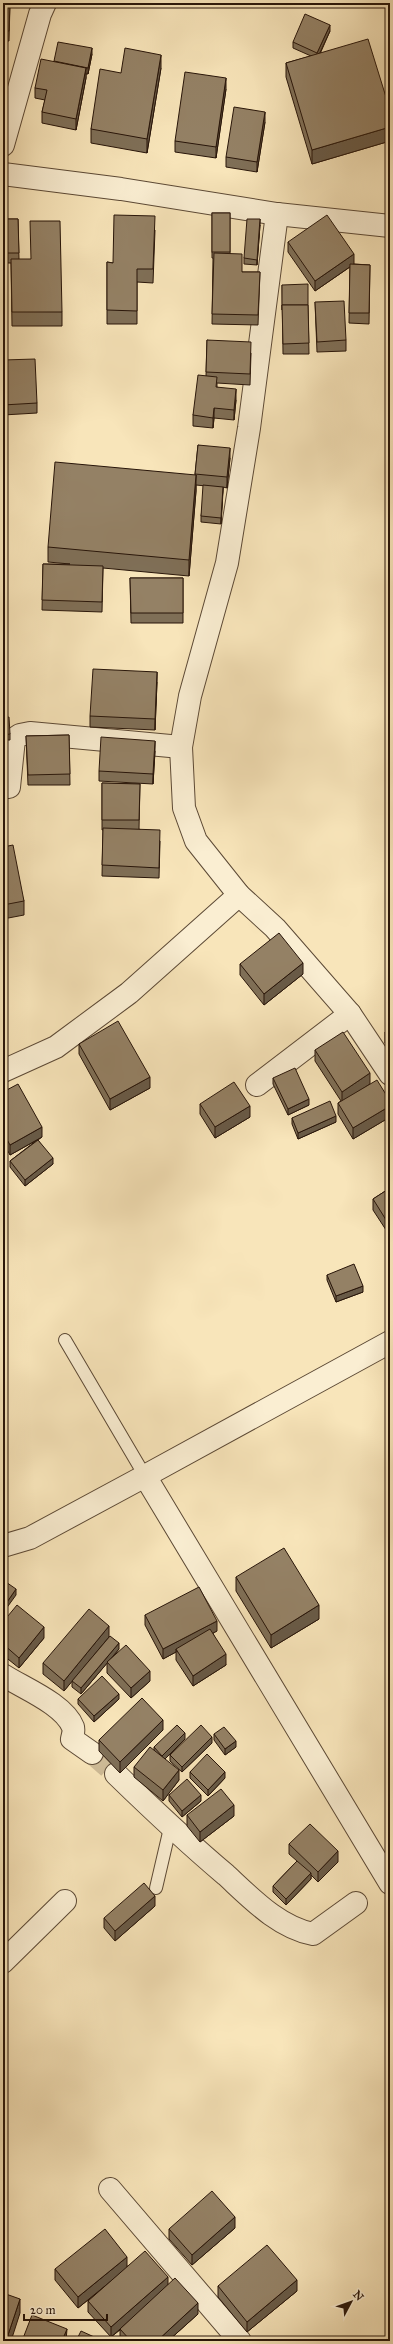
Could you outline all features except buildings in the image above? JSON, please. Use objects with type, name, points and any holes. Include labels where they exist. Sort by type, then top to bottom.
[{"type":"street","points":[[3,145],[40,14],[45,3]]},
{"type":"street","points":[[3,174],[121,189],[277,214],[390,226]]},
{"type":"street","points":[[277,214],[249,428],[227,563],[190,696],[181,747],[184,808],[196,841],[239,895],[275,928],[350,1014],[390,1074]]},
{"type":"street","points":[[9,787],[14,739],[20,735],[30,733],[181,747]]},
{"type":"street","points":[[3,1071],[56,1047],[129,993],[239,895]]},
{"type":"street","points":[[257,1085],[350,1014]]},
{"type":"street","points":[[3,1546],[30,1538],[390,1342]]},
{"type":"street","points":[[145,1476],[390,1883]]},
{"type":"street","points":[[3,1675],[54,1705],[67,1717],[74,1728],[72,1739],[92,1753]]},
{"type":"street","points":[[116,1774],[170,1828],[274,1916],[302,1932],[313,1934],[356,1903]]},
{"type":"street","points":[[3,1962],[64,1901]]},
{"type":"street","points":[[110,2189],[240,2341]]},
{"type":"lane","points":[[66,1340],[145,1476]]},
{"type":"lane","points":[[156,1888],[170,1828]]},
{"type":"tunnel","points":[[92,1753],[116,1774]]}]
